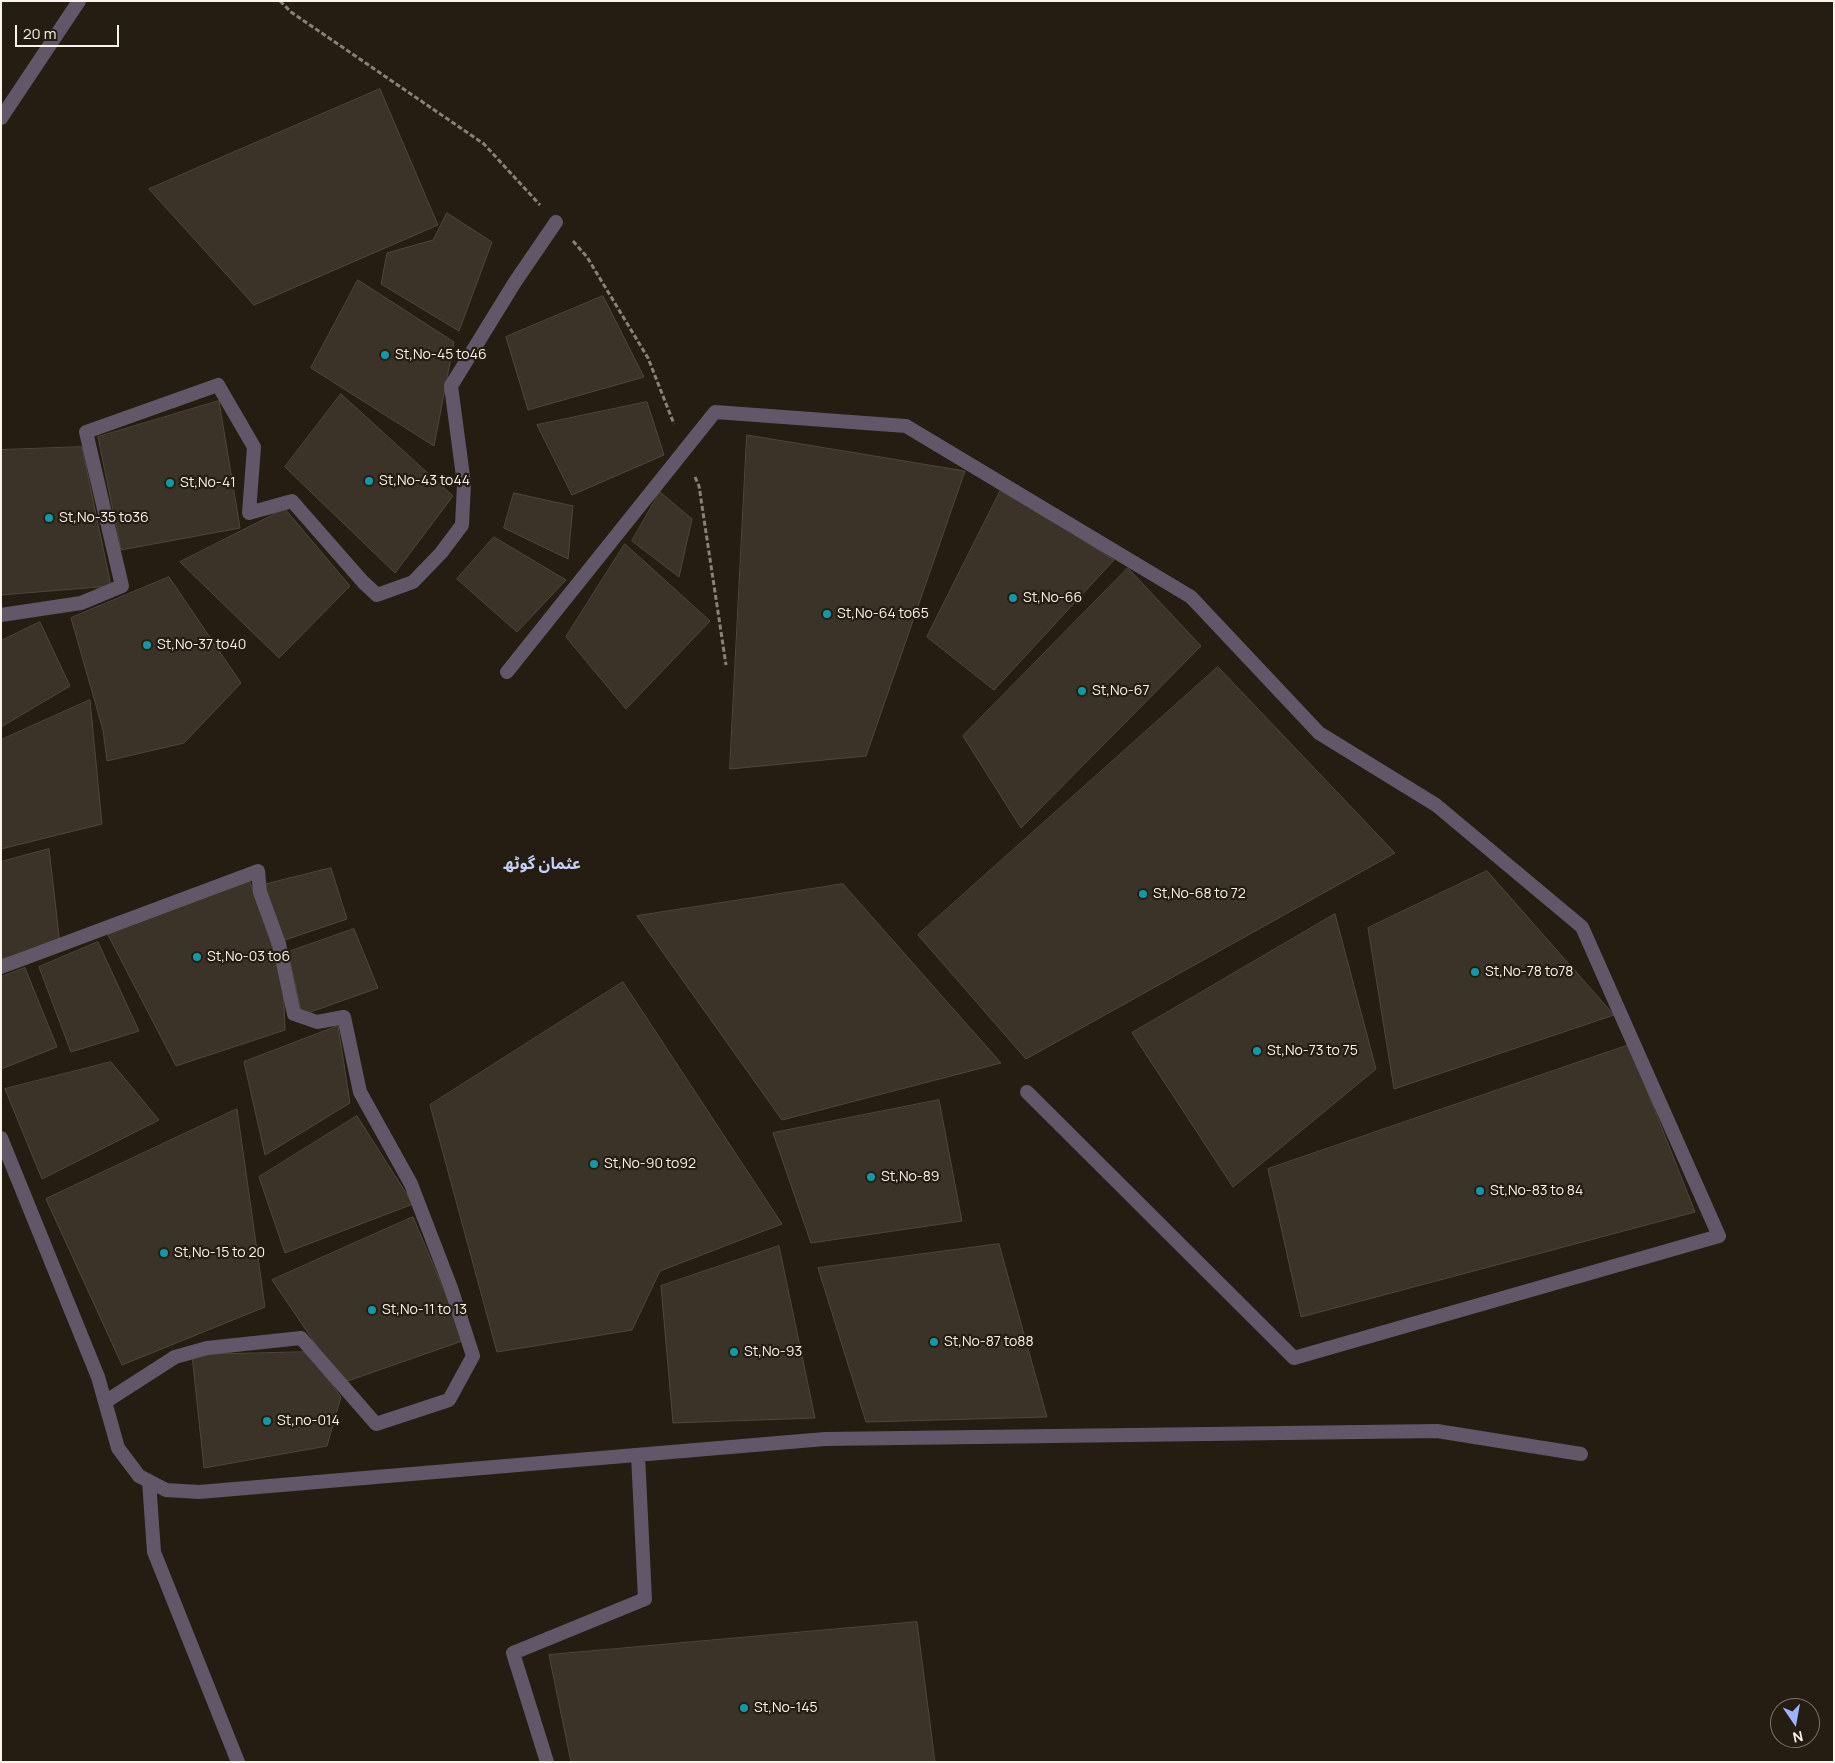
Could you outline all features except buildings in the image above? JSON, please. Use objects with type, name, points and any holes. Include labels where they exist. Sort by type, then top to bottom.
[{"type":"street","points":[[1,118],[79,1]]},
{"type":"street","points":[[1,615],[80,603],[122,586],[86,432],[218,385],[254,447],[249,513],[292,502],[362,582],[377,595],[413,582],[441,553],[462,525],[464,484],[451,386],[556,222]]},
{"type":"street","points":[[507,672],[715,412],[906,426],[1190,597],[1319,733],[1436,805],[1582,927],[1719,1236],[1294,1358],[1027,1092]]},
{"type":"street","points":[[1,968],[258,871],[260,892],[279,944],[294,1014],[317,1022],[344,1017],[360,1092],[411,1184],[451,1288],[473,1356],[449,1400],[376,1424],[301,1338],[207,1348],[175,1357],[105,1402]]},
{"type":"street","points":[[1,1138],[98,1377],[118,1448],[139,1476],[166,1490],[199,1492],[825,1439],[1438,1431],[1581,1454]]},
{"type":"street","points":[[547,1762],[513,1653],[645,1598],[638,1455]]},
{"type":"street","points":[[149,1481],[154,1552],[238,1762]]},
{"type":"path","points":[[280,1],[291,12],[484,144],[587,257],[648,358],[699,486],[726,665]]},
{"type":"place","name":"St,No-45 to46","points":[[385,355]]},
{"type":"place","name":"St,No-43 to44","points":[[369,481]]},
{"type":"place","name":"St,No-41","points":[[170,483]]},
{"type":"place","name":"St,No-35 to36","points":[[49,518]]},
{"type":"place","name":"St,No-66","points":[[1013,598]]},
{"type":"place","name":"St,No-64 to65","points":[[827,614]]},
{"type":"place","name":"St,No-37 to40","points":[[147,645]]},
{"type":"place","name":"St,No-67","points":[[1082,691]]},
{"type":"place","name":"St,No-68 to 72","points":[[1143,894]]},
{"type":"place","name":"St,No-03 to6","points":[[197,957]]},
{"type":"place","name":"St,No-78 to78","points":[[1475,972]]},
{"type":"place","name":"St,No-73 to 75","points":[[1257,1051]]},
{"type":"place","name":"St,No-90 to92","points":[[594,1164]]},
{"type":"place","name":"St,No-89","points":[[871,1177]]},
{"type":"place","name":"St,No-83 to 84","points":[[1480,1191]]},
{"type":"place","name":"St,No-15 to 20","points":[[164,1253]]},
{"type":"place","name":"St,No-11 to 13","points":[[372,1310]]},
{"type":"place","name":"St,No-87 to88","points":[[934,1342]]},
{"type":"place","name":"St,No-93","points":[[734,1352]]},
{"type":"place","name":"St,no-014","points":[[267,1421]]},
{"type":"place","name":"St,No-145","points":[[744,1708]]},
{"type":"district","name":"عثمان گوٹھ","points":[[542,865]]}]
